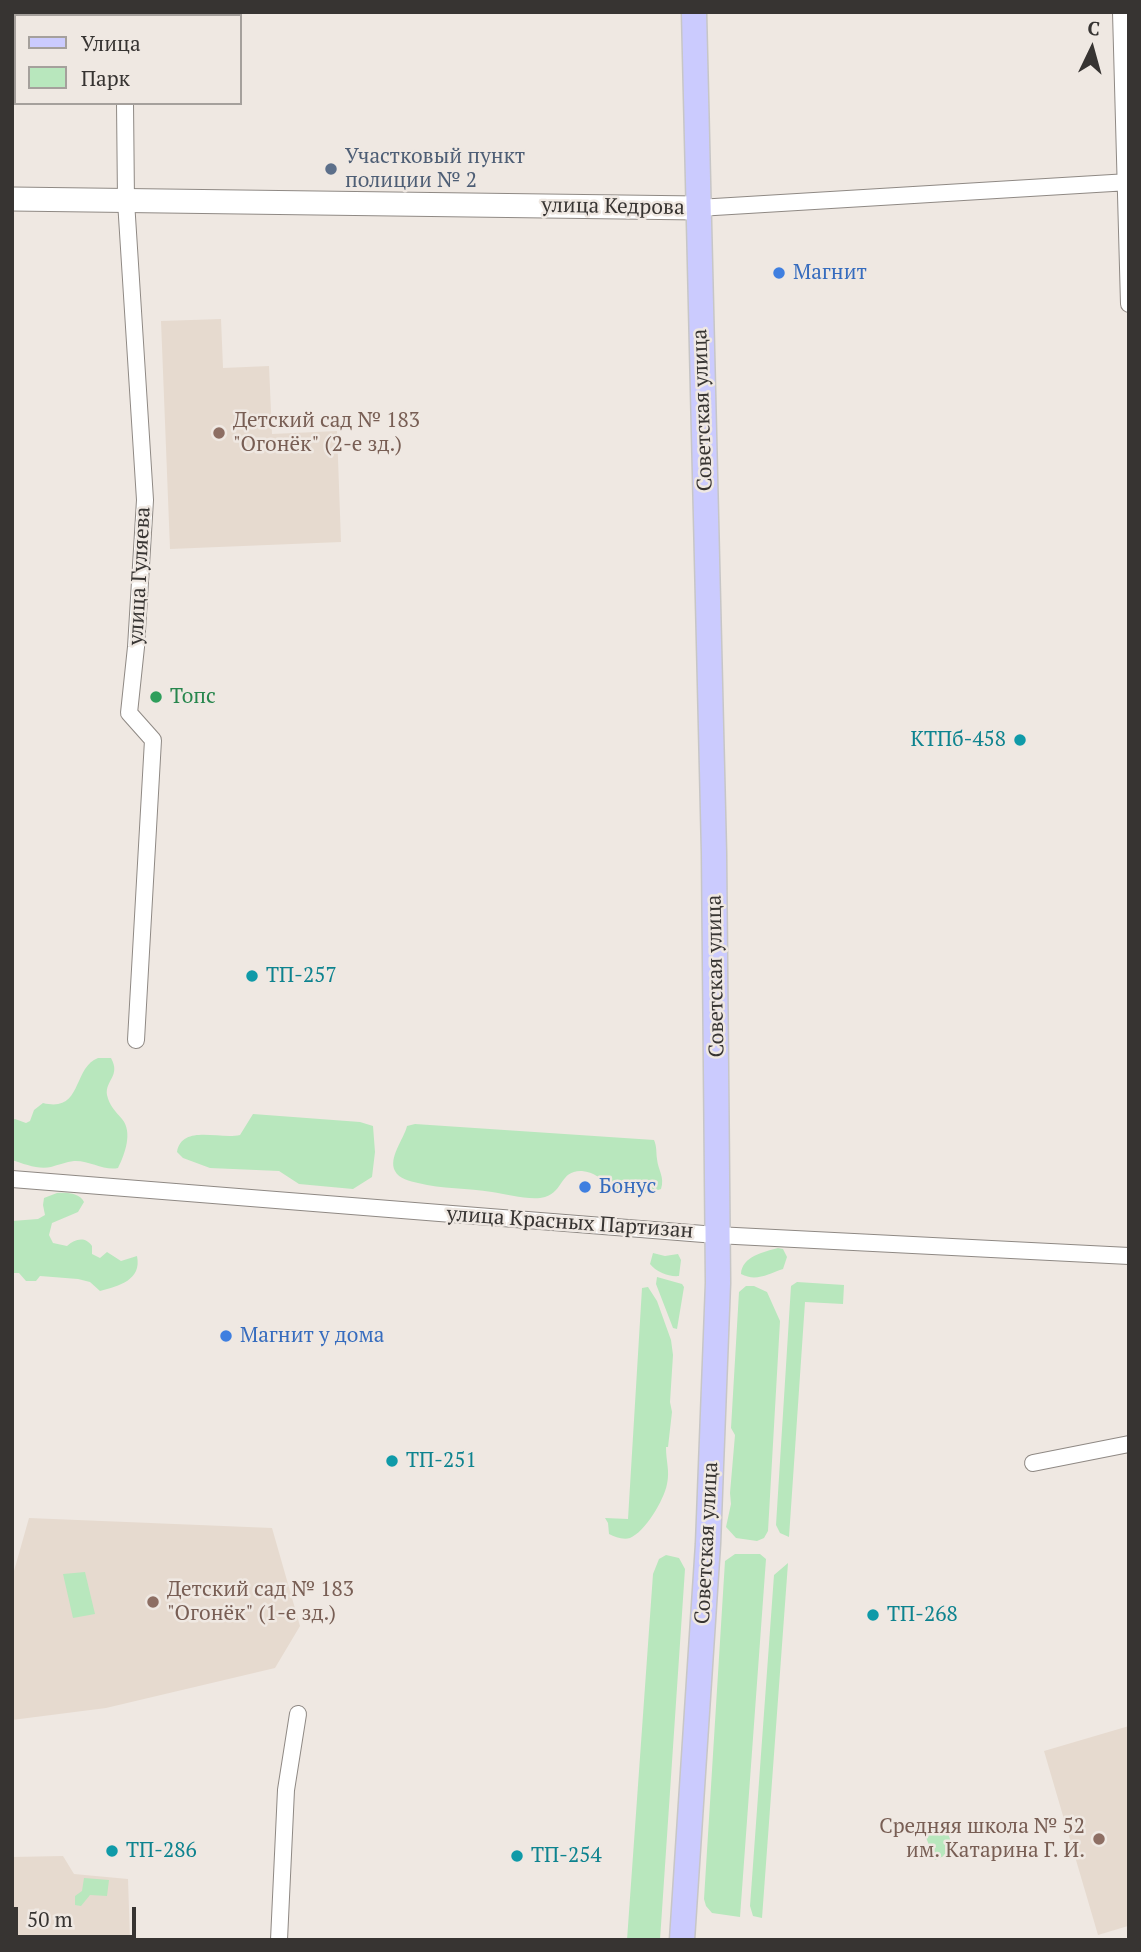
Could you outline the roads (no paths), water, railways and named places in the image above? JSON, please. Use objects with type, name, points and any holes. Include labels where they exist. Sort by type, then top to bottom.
[{"type":"main road","name":"Советская улица","points":[[682,1940],[708,1544],[718,1283],[714,864],[694,12]]},
{"type":"main road","name":"улица Кедрова","points":[[12,199],[698,208]]},
{"type":"street","points":[[1121,12],[1128,182],[1129,304]]},
{"type":"street","name":"улица Гуляева","points":[[125,105],[125,201],[145,500],[129,713],[153,740],[136,1040]]},
{"type":"street","name":"улица Кедрова","points":[[698,208],[1128,182]]},
{"type":"street","name":"улица Красных Партизан","points":[[12,1179],[716,1235],[1129,1256]]},
{"type":"street","points":[[1032,1463],[1129,1444]]},
{"type":"street","points":[[279,1940],[286,1790],[298,1714]]},
{"type":"place","name":"Участковый пункт полиции № 2","points":[[331,169]]},
{"type":"place","name":"Магнит","points":[[779,273]]},
{"type":"place","name":"Детский сад № 183 \"Огонёк\" (2-е зд.)","points":[[219,433]]},
{"type":"place","name":"Топс","points":[[156,697]]},
{"type":"place","name":"КТПб-458","points":[[1020,740]]},
{"type":"place","name":"ТП-257","points":[[252,976]]},
{"type":"place","name":"Бонус","points":[[585,1187]]},
{"type":"place","name":"Магнит у дома","points":[[226,1336]]},
{"type":"place","name":"ТП-251","points":[[392,1461]]},
{"type":"place","name":"Детский сад № 183 \"Огонёк\" (1-е зд.)","points":[[153,1602]]},
{"type":"place","name":"ТП-268","points":[[873,1615]]},
{"type":"place","name":"Средняя школа № 52 им. Катарина Г. И.","points":[[1099,1839]]},
{"type":"place","name":"ТП-286","points":[[112,1851]]},
{"type":"place","name":"ТП-254","points":[[517,1856]]}]
